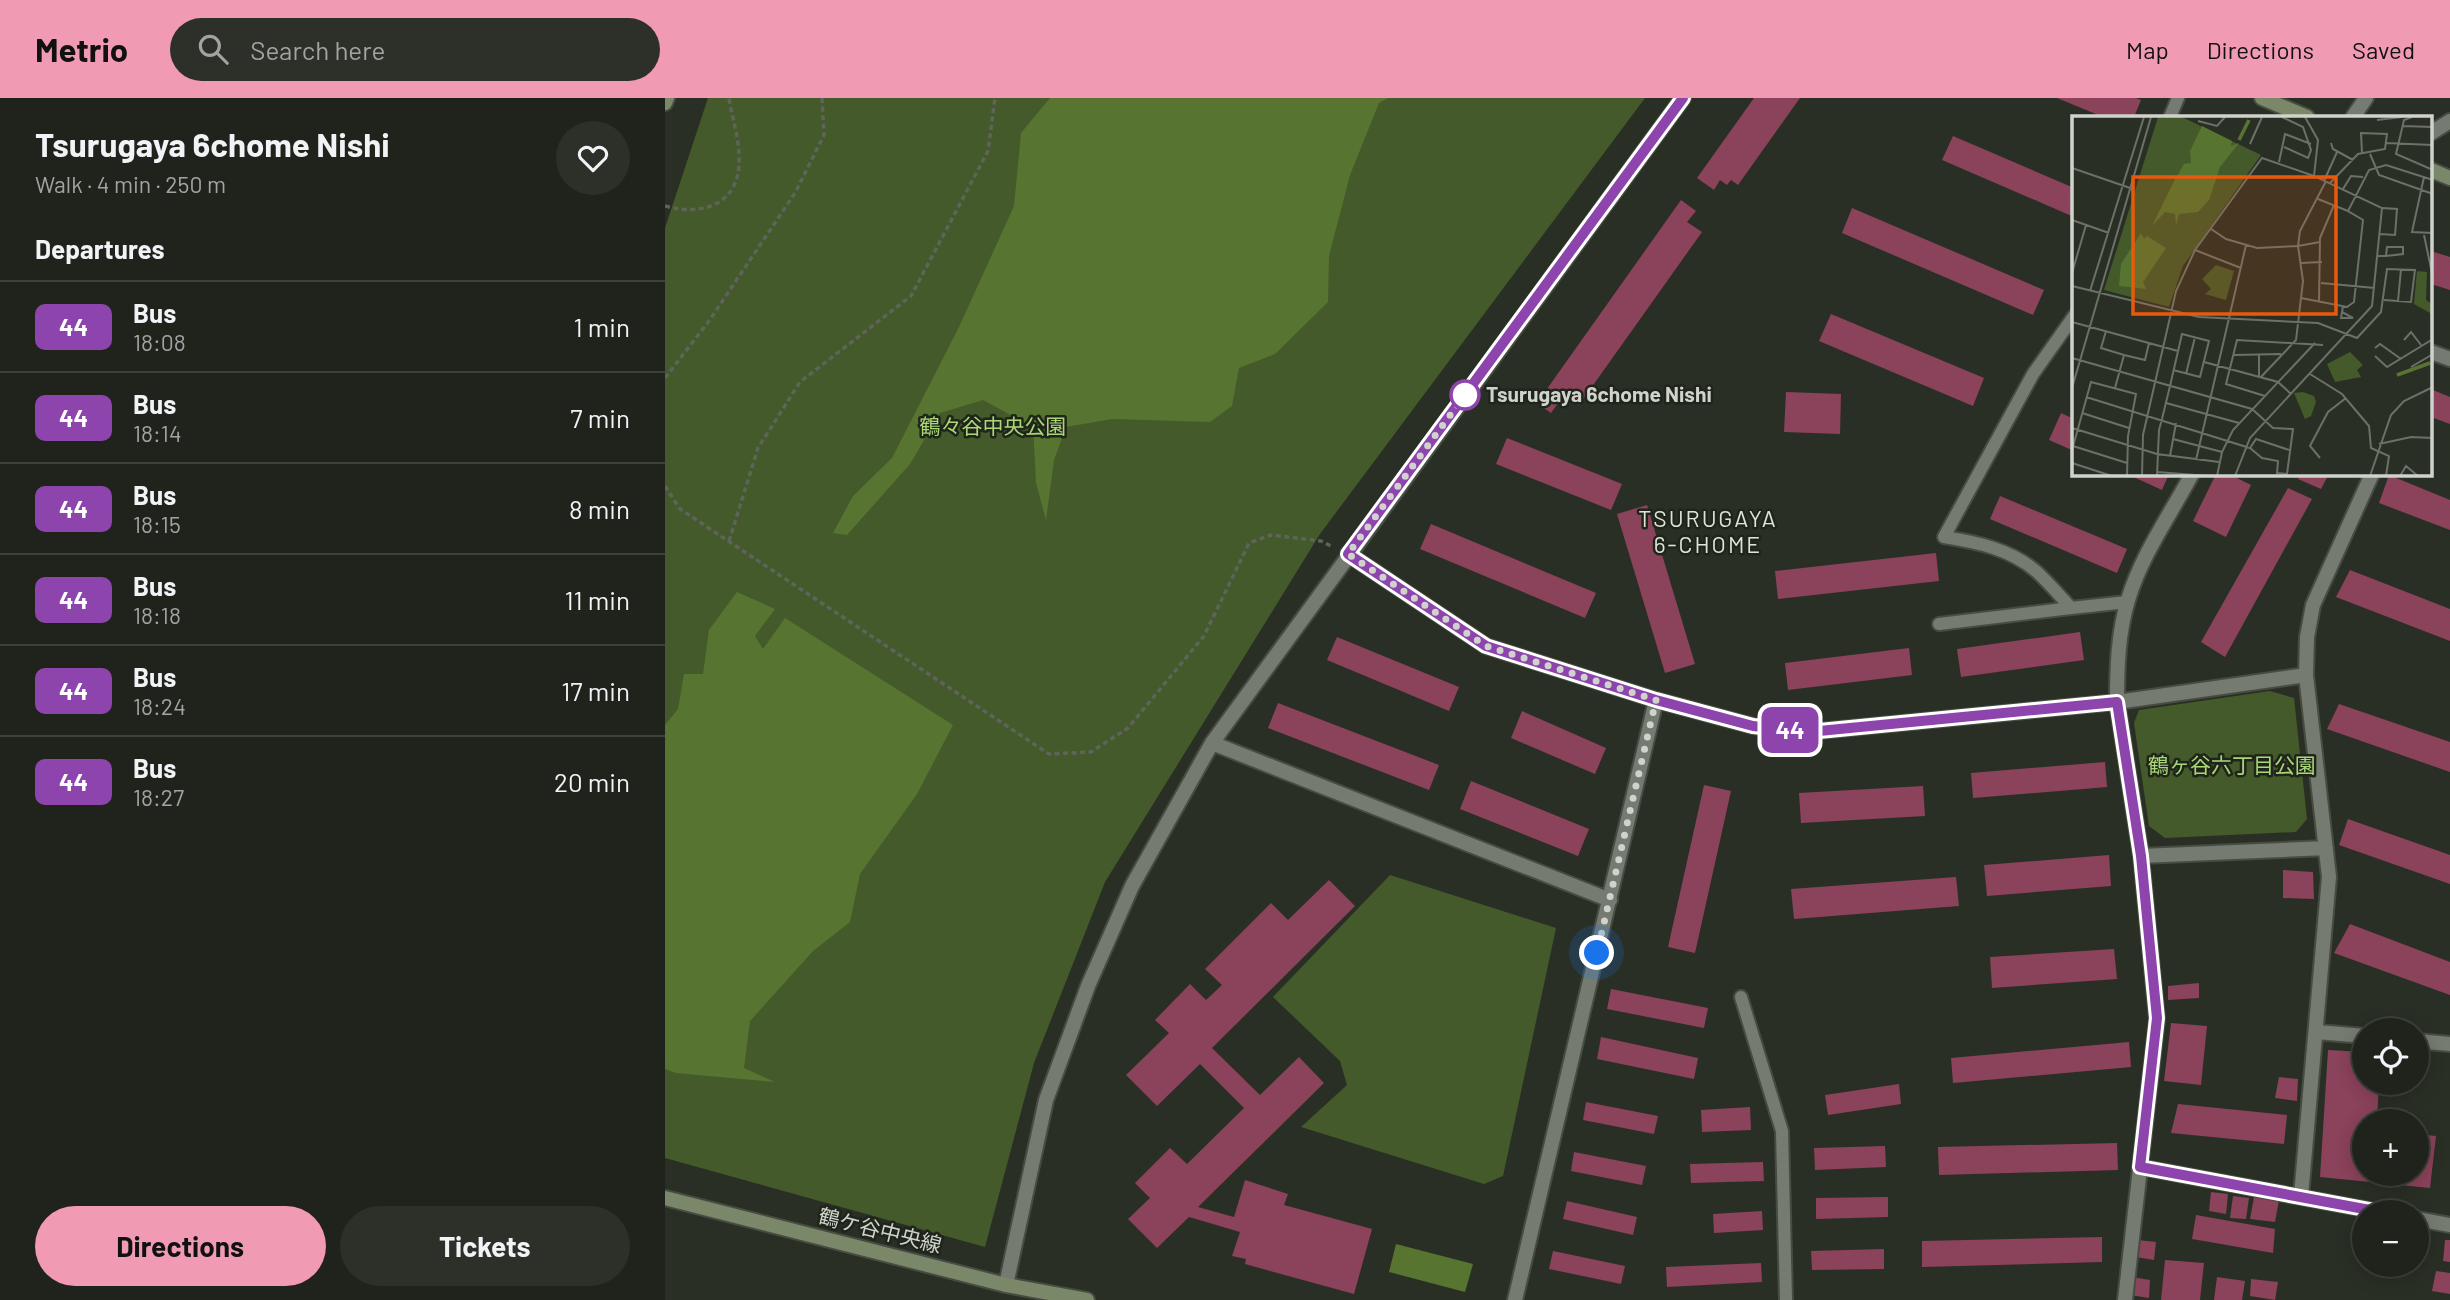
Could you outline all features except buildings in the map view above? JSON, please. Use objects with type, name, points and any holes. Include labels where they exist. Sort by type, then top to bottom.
[{"type":"street","points":[[665,103],[667,98]]},
{"type":"street","points":[[1003,1300],[1046,1100],[1088,986],[1132,886],[1212,743],[1683,98]]},
{"type":"street","points":[[2262,98],[2305,116]]},
{"type":"street","points":[[2354,116],[2366,98]]},
{"type":"street","points":[[2433,132],[2450,121]]},
{"type":"street","points":[[2433,171],[2450,178]]},
{"type":"street","points":[[2433,353],[2450,359]]},
{"type":"street","points":[[2125,1300],[2157,1018],[2141,856],[2117,702],[2117,658],[2127,602],[2136,576],[2191,476]]},
{"type":"street","points":[[2301,1196],[2329,877],[2306,675],[2307,637],[2313,605],[2371,476]]},
{"type":"street","points":[[1348,554],[1486,646],[1656,700],[1753,726],[1809,732],[2117,702],[2306,675]]},
{"type":"street","points":[[1515,1300],[1656,700]]},
{"type":"street","points":[[1212,743],[1610,900]]},
{"type":"street","points":[[2141,856],[2326,848]]},
{"type":"street","points":[[2317,1032],[2352,1036]]},
{"type":"street","points":[[2429,1042],[2450,1044]]},
{"type":"street","points":[[2140,1167],[2352,1206]]},
{"type":"street","name":"鶴ケ谷中央線","points":[[665,1198],[1006,1285],[1087,1300]]},
{"type":"street","points":[[2429,1221],[2450,1225]]},
{"type":"lane","points":[[2170,116],[2178,98]]},
{"type":"lane","points":[[2071,608],[2035,570],[2011,555],[1982,543],[1944,537],[2033,374],[2072,319]]},
{"type":"lane","points":[[1939,624],[2127,602]]},
{"type":"lane","points":[[1741,997],[1782,1131],[1786,1300]]},
{"type":"path","points":[[665,206],[700,209],[722,203],[735,184],[740,158],[729,98]]},
{"type":"path","points":[[665,378],[709,321],[795,193],[824,135],[822,98]]},
{"type":"path","points":[[729,541],[758,448],[800,382],[911,296],[988,151],[995,98]]},
{"type":"path","points":[[665,486],[680,509],[1049,754],[1091,752],[1128,728],[1204,636],[1249,543],[1271,535],[1321,541],[1348,554]]},
{"type":"green space","name":"鶴々谷中央公園","points":[[708,98],[1645,98],[1320,534],[1105,882],[1034,1063],[985,1247],[665,1158],[665,228]]},
{"type":"green space","name":"鶴ヶ谷六丁目公園","points":[[2270,691],[2294,698],[2307,819],[2296,832],[2165,838],[2149,826],[2134,723],[2139,710]]},
{"type":"green space","points":[[1390,875],[1556,928],[1503,1176],[1484,1184],[1301,1127],[1347,1085],[1340,1061],[1273,997]]},
{"type":"shaded area","points":[[1050,98],[1388,98],[1379,103],[1350,175],[1329,256],[1328,302],[1275,354],[1239,368],[1232,406],[1210,422],[1112,419],[1066,427],[1054,460],[1046,520],[1036,483],[1033,427],[983,400],[940,413],[910,464],[847,535],[833,533],[853,496],[892,458],[959,327],[1014,206],[1021,133]]},
{"type":"shaded area","points":[[737,592],[775,609],[755,636],[763,649],[785,618],[953,725],[917,794],[860,874],[850,922],[813,951],[750,1021],[744,1068],[775,1082],[676,1073],[665,1069],[665,725],[678,709],[684,674],[703,674],[709,630]]},
{"type":"shaded area","points":[[1396,1244],[1473,1264],[1465,1292],[1389,1272]]},
{"type":"bus line","name":"44","points":[[1683,98],[1348,554],[1486,646],[1656,700],[1753,726],[1809,732],[2117,702],[2141,856],[2157,1018],[2140,1167],[2352,1206]]},
{"type":"place","name":"Tsurugaya 6chome Nishi","points":[[1465,395]]},
{"type":"district","name":"TSURUGAYA 6-CHOME","points":[[1708,532]]},
{"type":"route","points":[[1465,395],[1348,554],[1486,646],[1656,700],[1597,953]]}]
